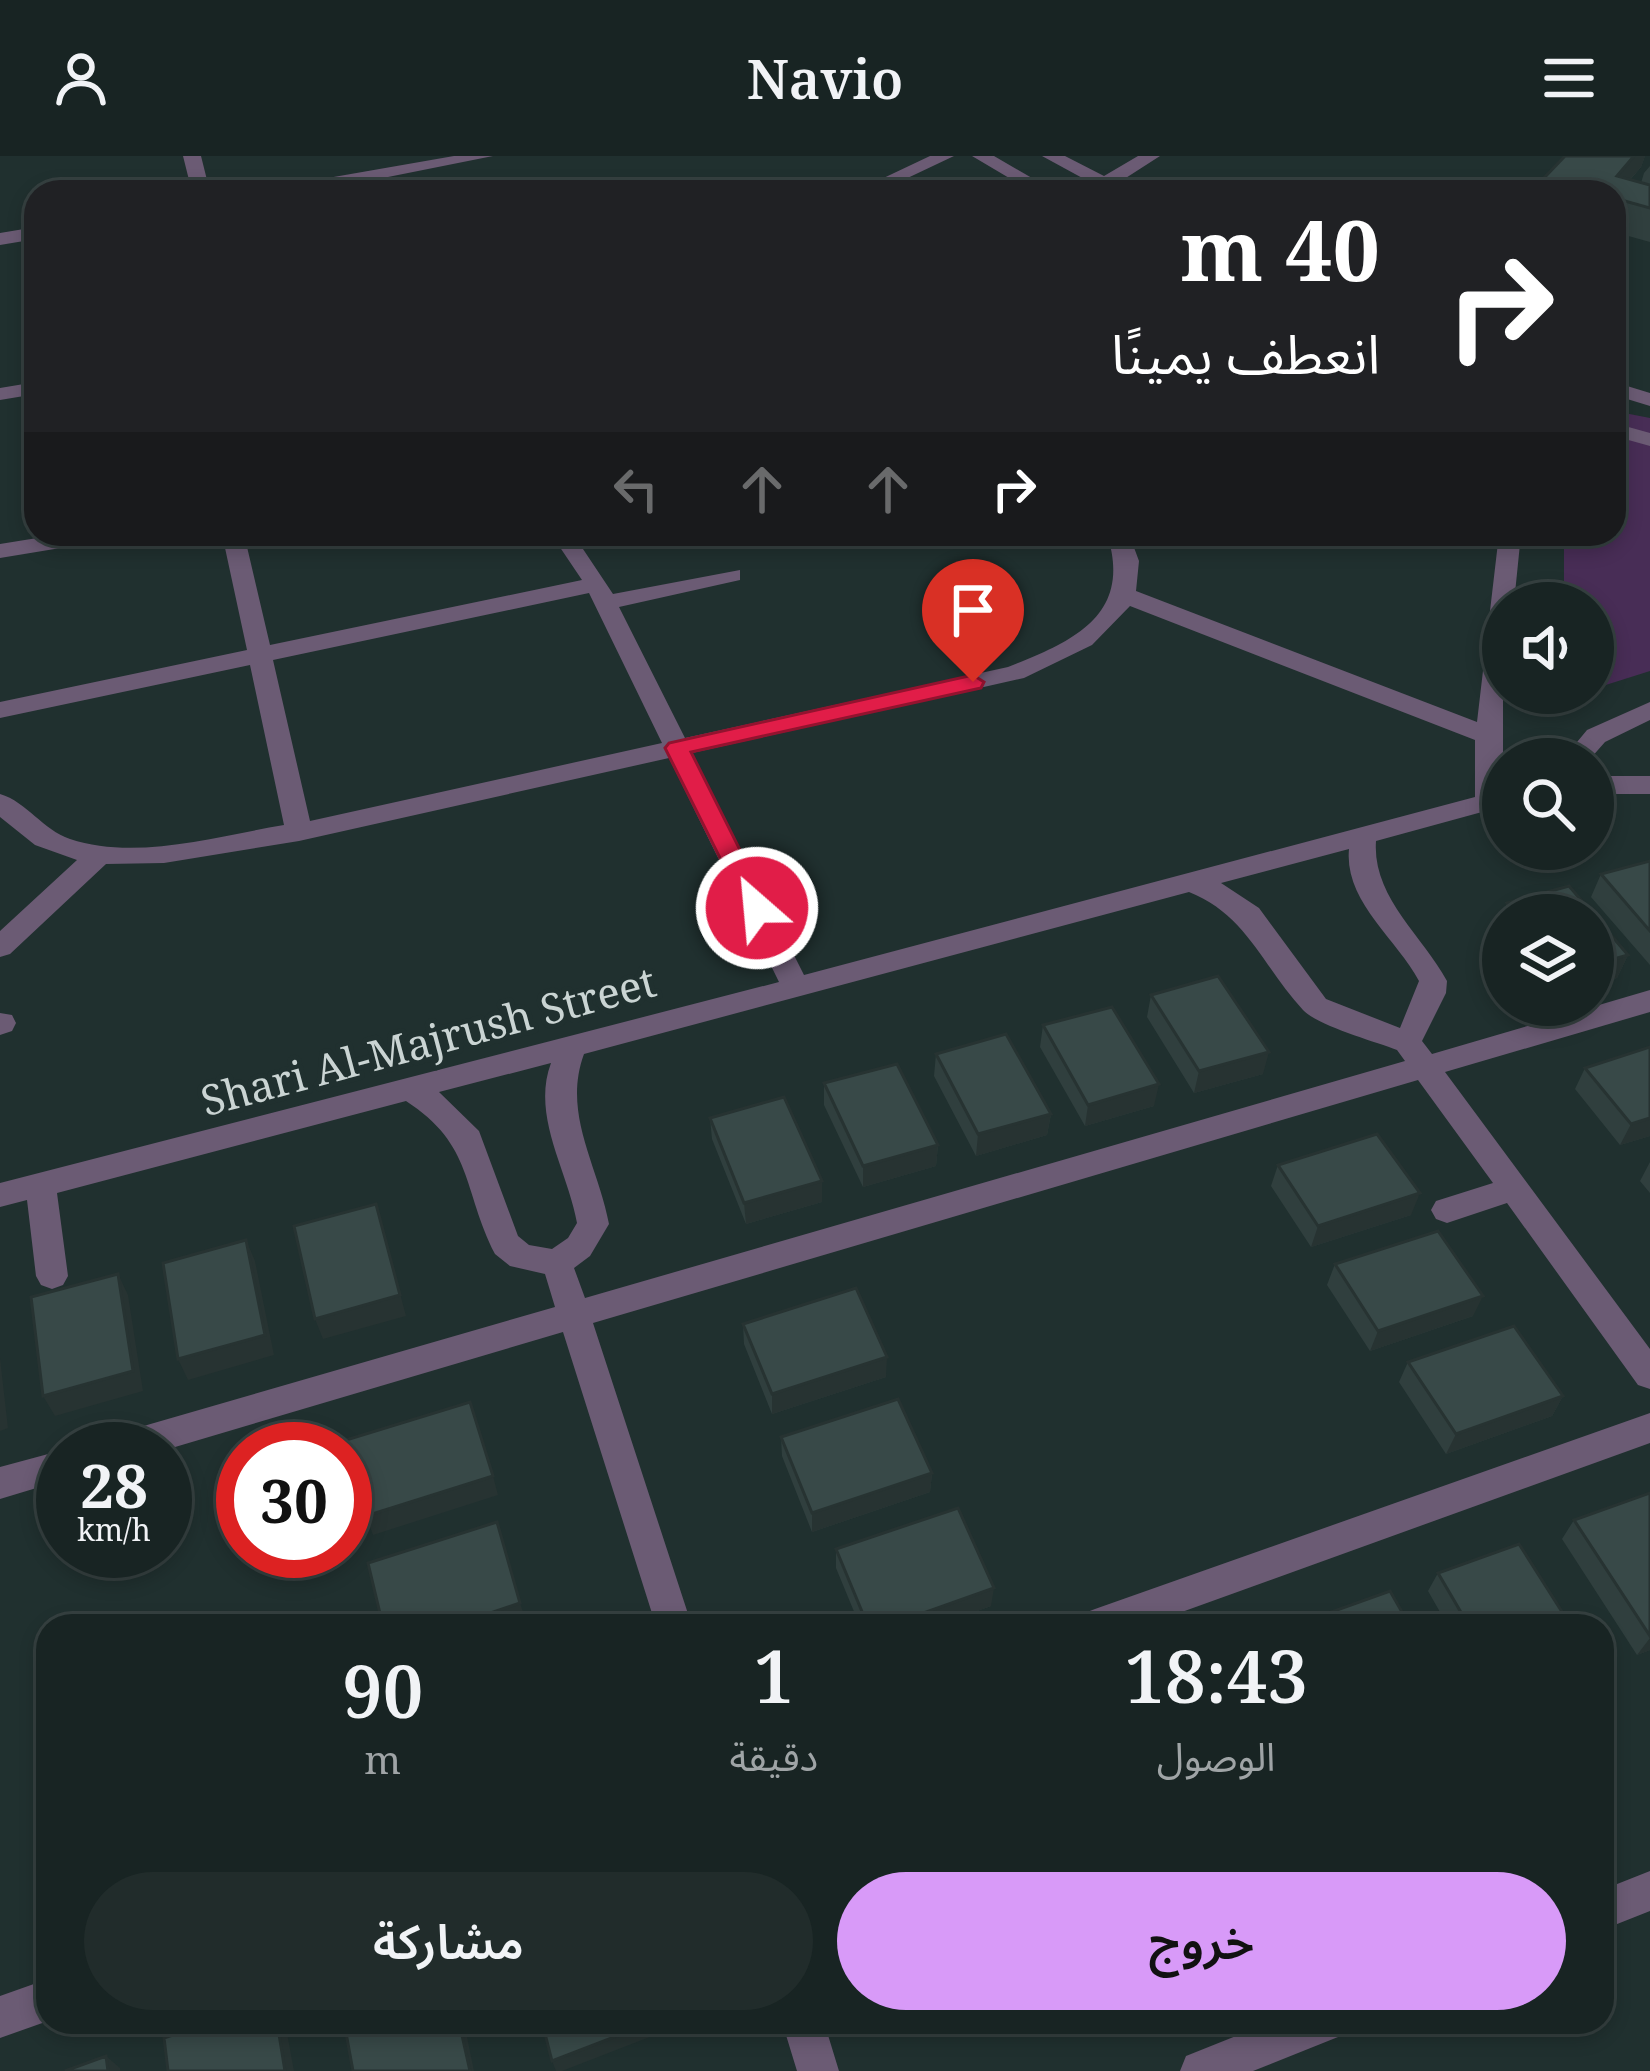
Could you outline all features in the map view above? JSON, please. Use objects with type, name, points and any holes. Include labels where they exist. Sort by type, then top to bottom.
[{"type":"street","points":[[349,180],[484,156]]},
{"type":"street","points":[[890,180],[945,156]]},
{"type":"street","points":[[981,156],[1025,180]]},
{"type":"street","points":[[1052,156],[1098,180]]},
{"type":"street","points":[[1122,180],[1151,156]]},
{"type":"street","points":[[0,551],[30,546]]},
{"type":"street","points":[[235,546],[299,832]]},
{"type":"street","points":[[570,546],[601,594],[796,988]]},
{"type":"street","points":[[0,803],[44,839],[99,855],[164,854],[299,832],[1015,673],[1065,654],[1102,628],[1124,596],[1128,553],[1124,546]]},
{"type":"street","points":[[1124,596],[1488,736],[1509,546]]},
{"type":"street","points":[[0,710],[260,655],[733,575]]},
{"type":"street","points":[[1594,738],[1650,710]]},
{"type":"street","points":[[1614,785],[1650,785]]},
{"type":"street","name":"Shari Al-Majrush Street","points":[[0,1195],[1363,836],[1482,810]]},
{"type":"street","points":[[1363,836],[1359,869],[1363,880],[1433,981],[1417,1054]]},
{"type":"street","points":[[0,947],[99,855]]},
{"type":"street","points":[[1191,883],[1221,894],[1249,915],[1316,1006],[1417,1054],[1650,1375]]},
{"type":"street","points":[[192,1427],[574,1316],[1417,1054],[1650,1001]]},
{"type":"street","points":[[410,1089],[446,1108],[468,1134],[506,1245],[520,1257],[557,1263],[579,1247],[593,1224],[557,1101],[558,1074],[572,1047]]},
{"type":"street","points":[[40,1184],[52,1276]]},
{"type":"street","points":[[1447,1210],[1514,1189]]},
{"type":"street","points":[[557,1263],[670,1614]]},
{"type":"street","points":[[1129,1614],[1650,1428]]},
{"type":"street","points":[[0,1483],[36,1473]]},
{"type":"street","points":[[1614,1905],[1650,1891]]},
{"type":"street","points":[[0,2017],[36,2004]]},
{"type":"street","points":[[806,2034],[818,2071]]},
{"type":"street","points":[[1201,2071],[1293,2034]]},
{"type":"shaded area","points":[[1626,413],[1650,418],[1650,671],[1614,682],[1614,582],[1564,582],[1564,546],[1626,546]]},
{"type":"building","points":[[1565,156],[1634,156],[1617,176],[1650,185],[1650,208],[1626,201],[1626,180],[1543,179]]},
{"type":"building","points":[[1650,861],[1650,931],[1601,874]]},
{"type":"building","points":[[1569,886],[1576,894],[1540,894]]},
{"type":"building","points":[[1614,939],[1628,955],[1614,959]]},
{"type":"building","points":[[1218,976],[1269,1052],[1199,1071],[1151,995]]},
{"type":"building","points":[[1112,1007],[1159,1084],[1088,1105],[1043,1025]]},
{"type":"building","points":[[1006,1034],[1051,1114],[978,1134],[936,1054]]},
{"type":"building","points":[[1650,1047],[1650,1118],[1631,1124],[1585,1068]]},
{"type":"building","points":[[897,1064],[938,1145],[863,1166],[824,1083]]},
{"type":"building","points":[[784,1097],[822,1181],[744,1203],[710,1118]]},
{"type":"building","points":[[1377,1134],[1420,1193],[1318,1226],[1278,1165]]},
{"type":"building","points":[[376,1204],[400,1295],[315,1319],[294,1226]]},
{"type":"building","points":[[1438,1231],[1483,1296],[1378,1331],[1335,1264]]},
{"type":"building","points":[[246,1240],[265,1335],[178,1359],[163,1263]]},
{"type":"building","points":[[118,1274],[133,1371],[43,1396],[31,1297]]},
{"type":"building","points":[[856,1288],[887,1357],[772,1394],[743,1324]]},
{"type":"building","points":[[1514,1326],[1563,1396],[1456,1434],[1408,1362]]},
{"type":"building","points":[[898,1399],[932,1473],[812,1513],[781,1437]]},
{"type":"building","points":[[470,1402],[493,1476],[372,1514],[372,1432]]},
{"type":"building","points":[[1650,1493],[1650,1636],[1574,1520]]},
{"type":"building","points":[[958,1508],[994,1588],[921,1614],[863,1614],[836,1549]]},
{"type":"building","points":[[497,1522],[520,1603],[487,1614],[380,1614],[372,1562]]},
{"type":"building","points":[[1519,1544],[1563,1614],[1462,1614],[1438,1573]]},
{"type":"building","points":[[1390,1591],[1403,1614],[1326,1614]]},
{"type":"building","points":[[279,2034],[285,2071],[168,2071],[164,2038]]},
{"type":"building","points":[[346,2034],[462,2034],[470,2071],[353,2071]]},
{"type":"building","points":[[545,2034],[622,2034],[552,2061]]},
{"type":"building","points":[[106,2056],[108,2071],[65,2071]]},
{"type":"route","points":[[757,908],[677,748],[973,682]]}]
